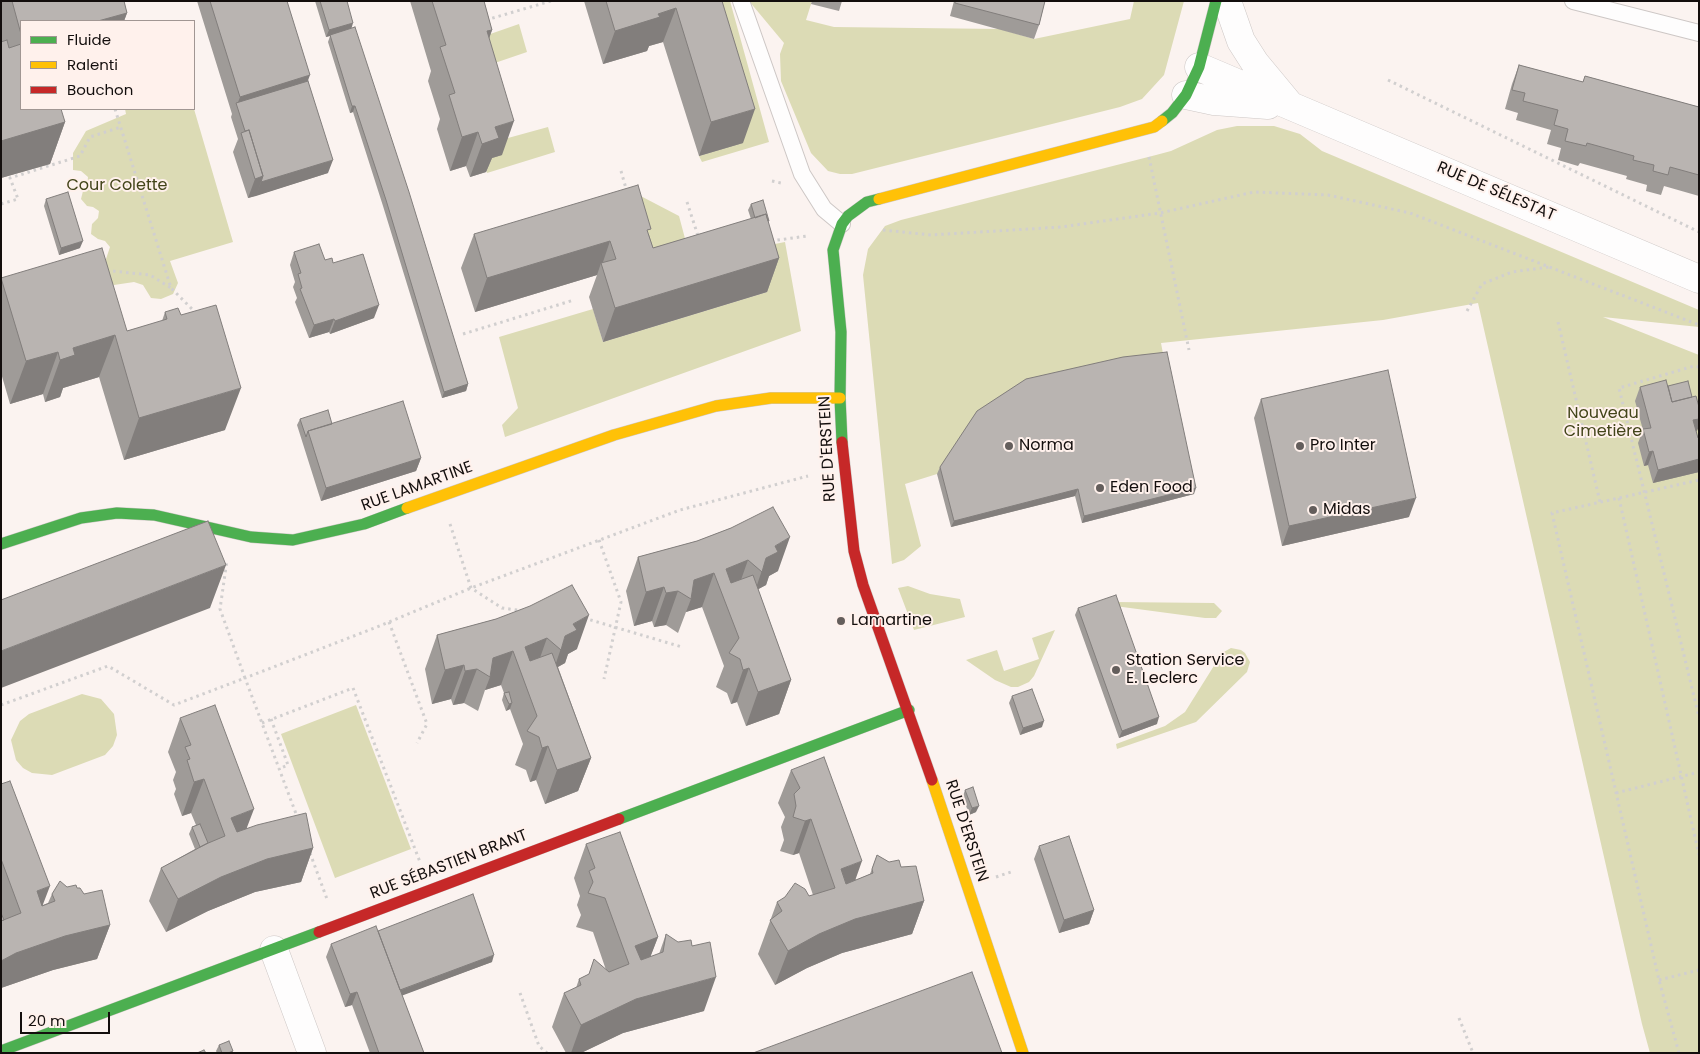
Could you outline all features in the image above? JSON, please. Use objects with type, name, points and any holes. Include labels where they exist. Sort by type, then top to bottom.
[{"type":"street","name":"RUE D'ERSTEIN","points":[[1023,1053],[909,710],[867,599],[854,551],[844,469],[840,398],[842,332],[833,250],[842,224],[848,216],[867,202],[883,196],[1154,127],[1172,113],[1186,95],[1199,67],[1216,1]]},
{"type":"street","name":"RUE DE SÉLESTAT","points":[[1227,1],[1241,41],[1255,63],[1292,107]]},
{"type":"street","name":"RUE DE SÉLESTAT","points":[[1199,67],[1699,279]]},
{"type":"street","name":"RUE DE SÉLESTAT","points":[[1186,95],[1214,101],[1292,107]]},
{"type":"street","name":"RUE LAMARTINE","points":[[1,544],[81,518],[117,513],[154,515],[251,537],[292,540],[364,524],[614,434],[716,406],[771,398],[840,398]]},
{"type":"street","name":"RUE SÉBASTIEN BRANT","points":[[1,1051],[909,710]]},
{"type":"street","points":[[274,950],[312,1053]]},
{"type":"lane","points":[[741,1],[802,174],[824,209],[842,224]]},
{"type":"lane","points":[[1573,1],[1699,33]]},
{"type":"path","points":[[478,22],[551,1]]},
{"type":"path","points":[[1388,80],[1699,232]]},
{"type":"path","points":[[115,110],[171,288]]},
{"type":"path","points":[[1,204],[18,200],[10,178],[80,156],[90,137],[121,127]]},
{"type":"path","points":[[1150,164],[1189,350]]},
{"type":"path","points":[[621,171],[629,198]]},
{"type":"path","points":[[877,229],[931,235],[1086,225],[1160,213],[1254,192],[1328,195],[1410,213],[1699,325]]},
{"type":"path","points":[[687,202],[702,248]]},
{"type":"path","points":[[767,242],[807,236]]},
{"type":"path","points":[[1467,311],[1482,284],[1512,272],[1549,267]]},
{"type":"path","points":[[102,274],[112,271],[150,275],[171,288],[199,316]]},
{"type":"path","points":[[463,334],[574,300]]},
{"type":"path","points":[[1558,322],[1600,502]]},
{"type":"path","points":[[1699,367],[1694,366],[1619,388],[1699,716]]},
{"type":"path","points":[[1,705],[108,666],[174,705],[470,588],[680,510],[808,476]]},
{"type":"path","points":[[1679,1053],[1659,980],[1552,513],[1699,480]]},
{"type":"path","points":[[441,495],[470,588],[502,608],[529,611]]},
{"type":"path","points":[[1619,498],[1699,855]]},
{"type":"path","points":[[230,532],[220,609],[299,822]]},
{"type":"path","points":[[599,540],[621,602],[604,679]]},
{"type":"path","points":[[583,618],[682,647]]},
{"type":"path","points":[[388,622],[427,724],[417,743]]},
{"type":"path","points":[[262,722],[353,688],[421,866]]},
{"type":"path","points":[[271,719],[288,765],[279,769]]},
{"type":"path","points":[[1616,794],[1699,772]]},
{"type":"path","points":[[308,848],[328,902]]},
{"type":"path","points":[[991,879],[1014,871]]},
{"type":"path","points":[[1659,980],[1699,970]]},
{"type":"path","points":[[520,993],[539,1046],[547,1053]]},
{"type":"path","points":[[1459,1018],[1473,1053]]},
{"type":"green space","points":[[699,1],[730,1],[769,142],[702,162],[699,156],[743,142]]},
{"type":"green space","points":[[749,1],[812,1],[806,20],[834,27],[1000,29],[1034,39],[1130,19],[1134,1],[1184,1],[1164,75],[1142,99],[1120,107],[852,174],[840,174],[828,171],[811,153],[781,81],[780,54],[784,43]]},
{"type":"green space","points":[[519,24],[527,52],[486,66],[473,40]]},
{"type":"green space","points":[[498,107],[508,138],[548,127],[555,152],[487,173],[483,160]]},
{"type":"green space","name":"Cour Colette","points":[[125,110],[194,110],[233,242],[170,261],[178,283],[173,294],[161,299],[151,298],[143,285],[134,282],[114,285],[105,281],[105,262],[110,247],[105,241],[91,234],[92,224],[98,218],[99,211],[87,206],[81,199],[83,191],[87,187],[88,177],[81,171],[73,170],[73,153],[86,131],[126,114]]},
{"type":"green space","name":"Nouveau Cimetière","points":[[1237,126],[1274,126],[1300,134],[1322,151],[1699,310],[1699,327],[1603,317],[1699,355],[1699,1053],[1650,1053],[1478,303],[1383,320],[1161,343],[1164,359],[937,474],[905,484],[921,546],[904,560],[892,564],[863,275],[868,249],[885,226],[901,220],[1171,151],[1217,130]]},
{"type":"green space","points":[[633,192],[679,216],[687,246],[651,256]]},
{"type":"green space","points":[[785,242],[801,331],[505,437],[502,425],[518,408],[499,337],[593,309],[603,342],[767,292],[754,248]]},
{"type":"green space","points":[[908,586],[930,594],[960,599],[965,617],[914,630],[898,588]]},
{"type":"green space","points":[[1114,602],[1214,603],[1222,611],[1216,618],[1205,618],[1115,606]]},
{"type":"green space","points":[[1055,630],[1034,676],[1029,682],[1018,687],[1011,687],[995,680],[966,660],[997,650],[1004,671],[1039,659],[1032,638]]},
{"type":"green space","points":[[1231,648],[1245,653],[1250,662],[1247,672],[1196,722],[1117,749],[1116,744],[1165,726],[1185,712],[1222,653]]},
{"type":"green space","points":[[82,694],[101,699],[114,714],[117,735],[113,746],[105,755],[52,775],[32,773],[23,768],[16,760],[11,740],[20,721],[29,714]]},
{"type":"green space","points":[[356,705],[411,849],[335,878],[281,734]]},
{"type":"building","points":[[12,1],[124,1],[127,13],[102,20],[20,20],[20,30]]},
{"type":"building","points":[[210,1],[287,1],[310,75],[240,97]]},
{"type":"building","points":[[320,1],[347,1],[353,23],[329,30]]},
{"type":"building","points":[[432,1],[484,1],[492,30],[487,31],[514,121],[495,127],[499,138],[482,144],[478,132],[462,137],[449,95],[455,93],[440,47],[446,45]]},
{"type":"building","points":[[606,1],[722,1],[755,109],[711,122],[676,8],[658,14],[660,17],[615,31]]},
{"type":"building","points":[[955,1],[1045,1],[1039,25],[955,3]]},
{"type":"building","points":[[355,27],[409,192],[468,384],[444,392],[386,200],[355,106],[352,106],[330,35]]},
{"type":"building","points":[[7,40],[9,48],[20,44],[20,110],[61,110],[65,122],[1,141],[1,42]]},
{"type":"building","points":[[1519,65],[1583,82],[1585,76],[1699,107],[1699,175],[1670,167],[1668,175],[1653,171],[1654,165],[1633,160],[1634,156],[1587,143],[1586,146],[1565,141],[1568,129],[1554,125],[1558,110],[1523,101],[1525,93],[1512,90]]},
{"type":"building","points":[[308,81],[333,160],[261,182],[263,176],[249,130],[245,131],[236,103]]},
{"type":"building","points":[[249,130],[263,176],[255,179],[241,133]]},
{"type":"building","points":[[638,185],[651,229],[647,230],[653,248],[766,214],[779,258],[615,308],[601,263],[616,259],[610,241],[487,278],[474,234]]},
{"type":"building","points":[[68,192],[83,241],[61,248],[46,199]]},
{"type":"building","points":[[763,200],[769,221],[766,214],[755,218],[751,204]]},
{"type":"building","points":[[319,244],[325,260],[332,258],[333,263],[363,254],[379,305],[335,321],[334,319],[314,325],[300,289],[302,288],[298,274],[301,273],[294,252]]},
{"type":"building","points":[[102,248],[127,331],[167,319],[165,312],[178,308],[181,315],[216,305],[241,388],[139,418],[115,335],[73,348],[75,355],[60,360],[58,352],[26,361],[1,278]]},
{"type":"building","points":[[1167,352],[1196,488],[1084,516],[1078,489],[954,521],[940,467],[977,411],[1026,379],[1123,357]]},
{"type":"building","points":[[1388,370],[1416,498],[1289,526],[1261,399]]},
{"type":"building","points":[[1666,380],[1672,402],[1696,396],[1699,407],[1699,419],[1693,420],[1699,438],[1699,459],[1658,470],[1653,451],[1649,452],[1643,429],[1651,428],[1640,387]]},
{"type":"building","points":[[1688,381],[1692,397],[1672,402],[1668,386]]},
{"type":"building","points":[[403,401],[421,458],[326,488],[308,431]]},
{"type":"building","points":[[328,410],[332,424],[308,431],[306,437],[300,419]]},
{"type":"building","points":[[773,507],[790,537],[775,546],[778,552],[766,558],[762,572],[748,560],[726,569],[731,583],[753,575],[791,680],[758,692],[749,668],[743,670],[740,659],[729,653],[739,638],[714,573],[694,580],[691,599],[678,591],[666,593],[664,587],[646,592],[638,557],[697,541],[731,528]]},
{"type":"building","points":[[208,521],[226,565],[1,651],[1,600]]},
{"type":"building","points":[[572,585],[589,615],[573,624],[577,630],[565,636],[561,650],[547,638],[525,647],[530,661],[552,653],[591,758],[557,770],[548,746],[542,748],[539,737],[527,731],[537,716],[513,651],[493,658],[490,677],[477,669],[465,671],[464,665],[445,670],[437,635],[496,619],[530,606]]},
{"type":"building","name":"Station Service E. Leclerc","points":[[1116,595],[1159,717],[1122,731],[1078,608]]},
{"type":"building","points":[[1032,689],[1044,721],[1023,728],[1012,696]]},
{"type":"building","points":[[509,692],[512,703],[509,704],[504,693]]},
{"type":"building","points":[[215,705],[254,809],[231,818],[237,832],[306,813],[313,848],[267,859],[221,877],[178,899],[161,868],[225,836],[204,779],[194,782],[187,760],[190,759],[185,747],[191,745],[180,718]]},
{"type":"building","points":[[824,757],[862,861],[841,869],[846,884],[873,873],[872,869],[877,855],[889,862],[899,860],[901,867],[916,866],[924,901],[855,919],[819,934],[788,951],[770,920],[782,911],[777,902],[785,897],[795,883],[805,889],[809,896],[835,888],[811,819],[805,821],[793,817],[796,806],[794,794],[800,788],[791,770]]},
{"type":"building","points":[[10,781],[50,886],[37,891],[42,906],[55,901],[52,894],[60,881],[67,887],[76,885],[84,894],[102,890],[110,925],[65,936],[16,953],[1,961],[1,921],[21,913],[1,859],[1,784]]},
{"type":"building","points":[[973,787],[979,806],[972,808],[965,790]]},
{"type":"building","points":[[200,824],[208,843],[200,847],[192,827]]},
{"type":"building","points":[[620,832],[658,937],[635,946],[641,960],[663,952],[666,934],[678,942],[691,940],[692,946],[710,942],[716,977],[636,999],[581,1025],[564,993],[581,985],[579,979],[589,974],[594,959],[609,972],[629,964],[605,898],[588,893],[593,882],[589,871],[595,868],[586,844]]},
{"type":"building","points":[[1069,836],[1094,910],[1064,920],[1039,846]]},
{"type":"building","points":[[473,894],[494,955],[400,990],[378,931]]},
{"type":"building","points":[[376,926],[424,1053],[379,1053],[357,992],[350,994],[331,944]]},
{"type":"building","points":[[972,972],[1002,1053],[753,1053]]},
{"type":"building","points":[[229,1041],[233,1051],[222,1053],[219,1045]]},
{"type":"traffic: fast","points":[[1162,121],[1172,113],[1186,95],[1199,67],[1216,1]]},
{"type":"traffic: fast","points":[[842,442],[840,398],[841,332],[833,250],[842,224],[848,216],[867,202],[879,199]]},
{"type":"traffic: fast","points":[[1,544],[81,518],[117,513],[154,515],[251,537],[293,540],[364,524],[407,508]]},
{"type":"traffic: fast","points":[[619,819],[909,710]]},
{"type":"traffic: fast","points":[[1,1051],[319,932]]},
{"type":"traffic: slow","points":[[879,199],[1154,127],[1162,121]]},
{"type":"traffic: slow","points":[[407,508],[614,435],[716,406],[771,398],[840,398]]},
{"type":"traffic: slow","points":[[932,780],[1023,1053]]},
{"type":"traffic: jam","points":[[842,442],[854,551],[863,585],[932,780]]},
{"type":"traffic: jam","points":[[319,932],[619,819]]},
{"type":"place","name":"Norma","points":[[1009,446]]},
{"type":"place","name":"Pro Inter","points":[[1300,446]]},
{"type":"place","name":"Eden Food","points":[[1100,488]]},
{"type":"place","name":"Midas","points":[[1313,510]]},
{"type":"place","name":"Lamartine","points":[[841,621]]},
{"type":"place","name":"Station Service E. Leclerc","points":[[1116,670]]}]
